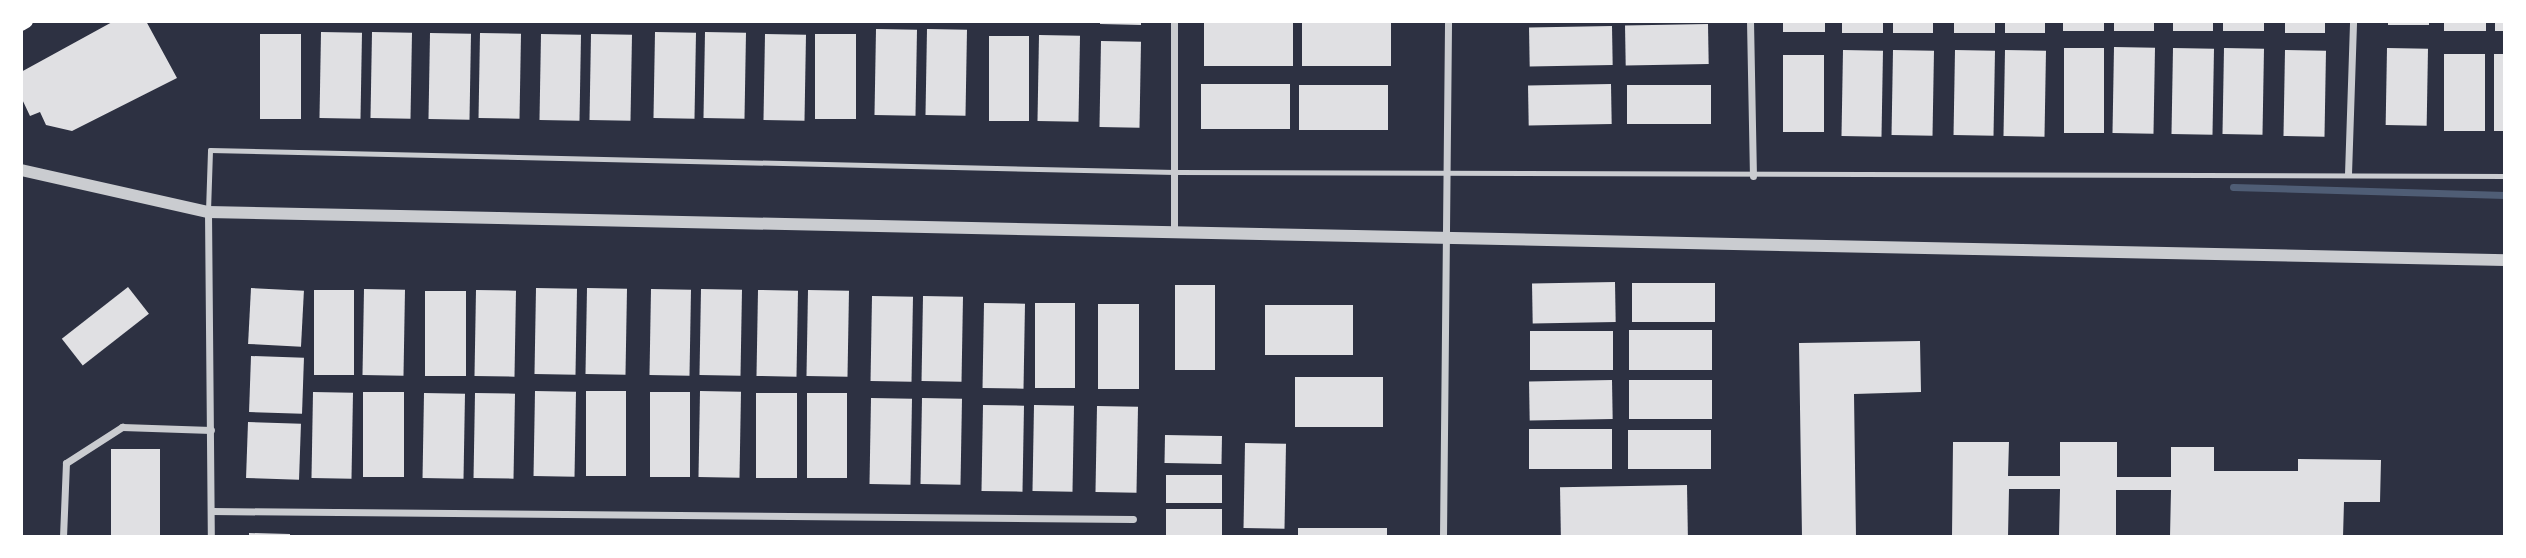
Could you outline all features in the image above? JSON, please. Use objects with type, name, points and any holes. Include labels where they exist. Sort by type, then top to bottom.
[{"type":"main road","points":[[21,24],[26,21]]},
{"type":"street","points":[[1174,21],[1174,234]]},
{"type":"street","points":[[1443,537],[1448,241],[1448,21]]},
{"type":"street","points":[[1750,21],[1753,176]]},
{"type":"street","points":[[2348,174],[2353,21]]},
{"type":"street","points":[[21,170],[208,212],[1448,241],[2505,260]]},
{"type":"street","points":[[208,212],[211,537]]},
{"type":"street","points":[[63,537],[66,463],[122,427],[211,430]]},
{"type":"street","points":[[212,511],[1133,519]]},
{"type":"lane","points":[[208,212],[210,150],[1175,172],[1753,176],[2505,176]]},
{"type":"building","points":[[114,21],[146,21],[177,78],[72,131],[46,125],[40,112],[30,116],[21,97],[21,72]]},
{"type":"building","points":[[1100,21],[1141,21],[1141,25],[1100,24]]},
{"type":"building","points":[[1204,21],[1293,21],[1293,66],[1204,66]]},
{"type":"building","points":[[1302,21],[1391,21],[1391,66],[1302,66]]},
{"type":"building","points":[[1783,21],[1825,21],[1825,32],[1783,32]]},
{"type":"building","points":[[1842,21],[1883,21],[1883,33],[1842,33]]},
{"type":"building","points":[[1893,21],[1933,21],[1933,33],[1893,33]]},
{"type":"building","points":[[1954,21],[1995,21],[1995,33],[1954,33]]},
{"type":"building","points":[[2005,21],[2045,21],[2045,33],[2005,33]]},
{"type":"building","points":[[2063,21],[2104,21],[2104,31],[2063,31]]},
{"type":"building","points":[[2114,21],[2154,21],[2154,31],[2114,31]]},
{"type":"building","points":[[2173,21],[2213,21],[2213,31],[2173,31]]},
{"type":"building","points":[[2223,21],[2264,21],[2264,31],[2223,31]]},
{"type":"building","points":[[2285,21],[2325,21],[2325,33],[2285,33]]},
{"type":"building","points":[[2388,21],[2429,21],[2429,25],[2388,25]]},
{"type":"building","points":[[2444,21],[2486,21],[2486,31],[2444,31]]},
{"type":"building","points":[[2495,21],[2505,21],[2505,31],[2495,31]]},
{"type":"building","points":[[1708,24],[1709,64],[1626,65],[1625,25]]},
{"type":"building","points":[[1612,26],[1613,65],[1530,66],[1529,27]]},
{"type":"building","points":[[876,29],[917,30],[915,116],[874,115]]},
{"type":"building","points":[[927,29],[967,30],[965,116],[925,115]]},
{"type":"building","points":[[321,32],[362,33],[360,119],[319,118]]},
{"type":"building","points":[[372,32],[412,33],[410,119],[370,118]]},
{"type":"building","points":[[655,32],[696,33],[694,119],[653,118]]},
{"type":"building","points":[[705,32],[746,33],[744,119],[703,118]]},
{"type":"building","points":[[430,33],[471,34],[469,120],[428,119]]},
{"type":"building","points":[[480,33],[521,34],[520,119],[479,118]]},
{"type":"building","points":[[260,34],[301,34],[301,119],[260,119]]},
{"type":"building","points":[[541,34],[581,35],[579,121],[539,120]]},
{"type":"building","points":[[591,34],[632,35],[630,121],[589,120]]},
{"type":"building","points":[[765,34],[806,35],[804,121],[763,120]]},
{"type":"building","points":[[815,34],[856,34],[856,119],[815,119]]},
{"type":"building","points":[[1039,35],[1080,36],[1078,122],[1037,121]]},
{"type":"building","points":[[989,36],[1029,36],[1029,121],[989,121]]},
{"type":"building","points":[[1101,41],[1141,42],[1139,128],[1099,127]]},
{"type":"building","points":[[2114,47],[2155,48],[2153,134],[2112,133]]},
{"type":"building","points":[[2064,48],[2104,48],[2104,133],[2064,133]]},
{"type":"building","points":[[2173,48],[2214,49],[2212,135],[2171,134]]},
{"type":"building","points":[[2224,48],[2264,49],[2262,135],[2222,134]]},
{"type":"building","points":[[2387,48],[2428,49],[2427,126],[2386,125]]},
{"type":"building","points":[[1843,50],[1883,51],[1881,137],[1841,136]]},
{"type":"building","points":[[1893,50],[1934,51],[1933,136],[1892,135]]},
{"type":"building","points":[[1955,50],[1995,51],[1994,136],[1954,135]]},
{"type":"building","points":[[2005,50],[2046,51],[2044,137],[2003,136]]},
{"type":"building","points":[[2285,50],[2326,51],[2324,137],[2283,136]]},
{"type":"building","points":[[2444,54],[2485,54],[2485,131],[2444,131]]},
{"type":"building","points":[[2494,54],[2505,54],[2505,131],[2494,131]]},
{"type":"building","points":[[1783,55],[1824,55],[1824,132],[1783,132]]},
{"type":"building","points":[[1201,84],[1290,84],[1290,129],[1201,129]]},
{"type":"building","points":[[1611,84],[1612,124],[1529,125],[1528,85]]},
{"type":"building","points":[[1299,85],[1388,85],[1388,130],[1299,130]]},
{"type":"building","points":[[1627,85],[1711,85],[1711,124],[1627,124]]},
{"type":"building","points":[[1615,282],[1616,322],[1533,323],[1532,283]]},
{"type":"building","points":[[1632,283],[1715,283],[1715,322],[1632,322]]},
{"type":"building","points":[[1175,285],[1215,285],[1215,370],[1175,370]]},
{"type":"building","points":[[128,287],[149,314],[83,366],[62,339]]},
{"type":"building","points":[[251,288],[304,291],[301,347],[248,344]]},
{"type":"building","points":[[536,288],[577,289],[575,375],[534,374]]},
{"type":"building","points":[[587,288],[627,289],[625,375],[585,374]]},
{"type":"building","points":[[364,289],[405,290],[403,376],[362,375]]},
{"type":"building","points":[[651,289],[691,290],[689,376],[649,375]]},
{"type":"building","points":[[701,289],[742,290],[740,376],[699,375]]},
{"type":"building","points":[[314,290],[354,290],[354,375],[314,375]]},
{"type":"building","points":[[476,290],[516,291],[514,377],[474,376]]},
{"type":"building","points":[[758,290],[798,291],[796,377],[756,376]]},
{"type":"building","points":[[808,290],[849,291],[847,377],[806,376]]},
{"type":"building","points":[[425,291],[466,291],[466,376],[425,376]]},
{"type":"building","points":[[872,296],[913,297],[912,382],[871,381]]},
{"type":"building","points":[[923,296],[963,297],[962,382],[922,381]]},
{"type":"building","points":[[984,303],[1025,304],[1024,389],[983,388]]},
{"type":"building","points":[[1035,303],[1075,303],[1075,388],[1035,388]]},
{"type":"building","points":[[1098,304],[1139,304],[1139,389],[1098,389]]},
{"type":"building","points":[[1265,305],[1353,305],[1353,355],[1265,355]]},
{"type":"building","points":[[1629,330],[1712,330],[1712,370],[1629,370]]},
{"type":"building","points":[[1530,331],[1613,331],[1613,370],[1530,370]]},
{"type":"building","points":[[1920,341],[1921,392],[1854,394],[1856,537],[1802,537],[1799,343]]},
{"type":"building","points":[[251,356],[304,358],[302,414],[249,412]]},
{"type":"building","points":[[1295,377],[1383,377],[1383,427],[1295,427]]},
{"type":"building","points":[[1612,380],[1613,419],[1530,420],[1529,381]]},
{"type":"building","points":[[1629,380],[1712,380],[1712,419],[1629,419]]},
{"type":"building","points":[[535,391],[576,392],[575,477],[534,476]]},
{"type":"building","points":[[586,391],[626,391],[626,476],[586,476]]},
{"type":"building","points":[[700,391],[741,392],[739,478],[698,477]]},
{"type":"building","points":[[313,392],[353,393],[351,479],[311,478]]},
{"type":"building","points":[[363,392],[404,392],[404,477],[363,477]]},
{"type":"building","points":[[650,392],[690,392],[690,477],[650,477]]},
{"type":"building","points":[[424,393],[465,394],[464,479],[423,478]]},
{"type":"building","points":[[475,393],[515,394],[514,479],[474,478]]},
{"type":"building","points":[[756,393],[797,393],[797,478],[756,478]]},
{"type":"building","points":[[807,393],[847,393],[847,478],[807,478]]},
{"type":"building","points":[[871,398],[912,399],[910,485],[869,484]]},
{"type":"building","points":[[922,398],[962,399],[960,485],[920,484]]},
{"type":"building","points":[[983,405],[1024,406],[1022,492],[981,491]]},
{"type":"building","points":[[1034,405],[1074,406],[1072,492],[1032,491]]},
{"type":"building","points":[[1097,406],[1138,407],[1136,493],[1095,492]]},
{"type":"building","points":[[248,422],[301,424],[299,480],[246,478]]},
{"type":"building","points":[[1529,429],[1612,429],[1612,469],[1529,469]]},
{"type":"building","points":[[1628,430],[1711,430],[1711,469],[1628,469]]},
{"type":"building","points":[[1165,435],[1222,436],[1222,464],[1165,463]]},
{"type":"building","points":[[1953,442],[2009,442],[2008,476],[2060,476],[2060,442],[2117,442],[2117,477],[2171,477],[2171,447],[2214,447],[2214,471],[2298,471],[2298,459],[2381,460],[2380,502],[2344,502],[2343,537],[2170,537],[2171,490],[2116,490],[2116,537],[2059,537],[2060,489],[2009,489],[2008,537],[1952,537]]},
{"type":"building","points":[[1245,443],[1286,444],[1285,529],[1244,528]]},
{"type":"building","points":[[111,449],[160,449],[160,537],[111,537]]},
{"type":"building","points":[[1166,475],[1222,475],[1222,503],[1166,503]]},
{"type":"building","points":[[1687,485],[1688,537],[1561,537],[1560,487]]},
{"type":"building","points":[[1166,509],[1222,509],[1222,537],[1166,537]]},
{"type":"building","points":[[1298,528],[1387,528],[1387,537],[1298,537]]},
{"type":"building","points":[[249,533],[290,534],[290,537],[249,537]]},
{"type":"waterway","points":[[2233,187],[2505,195]]}]
